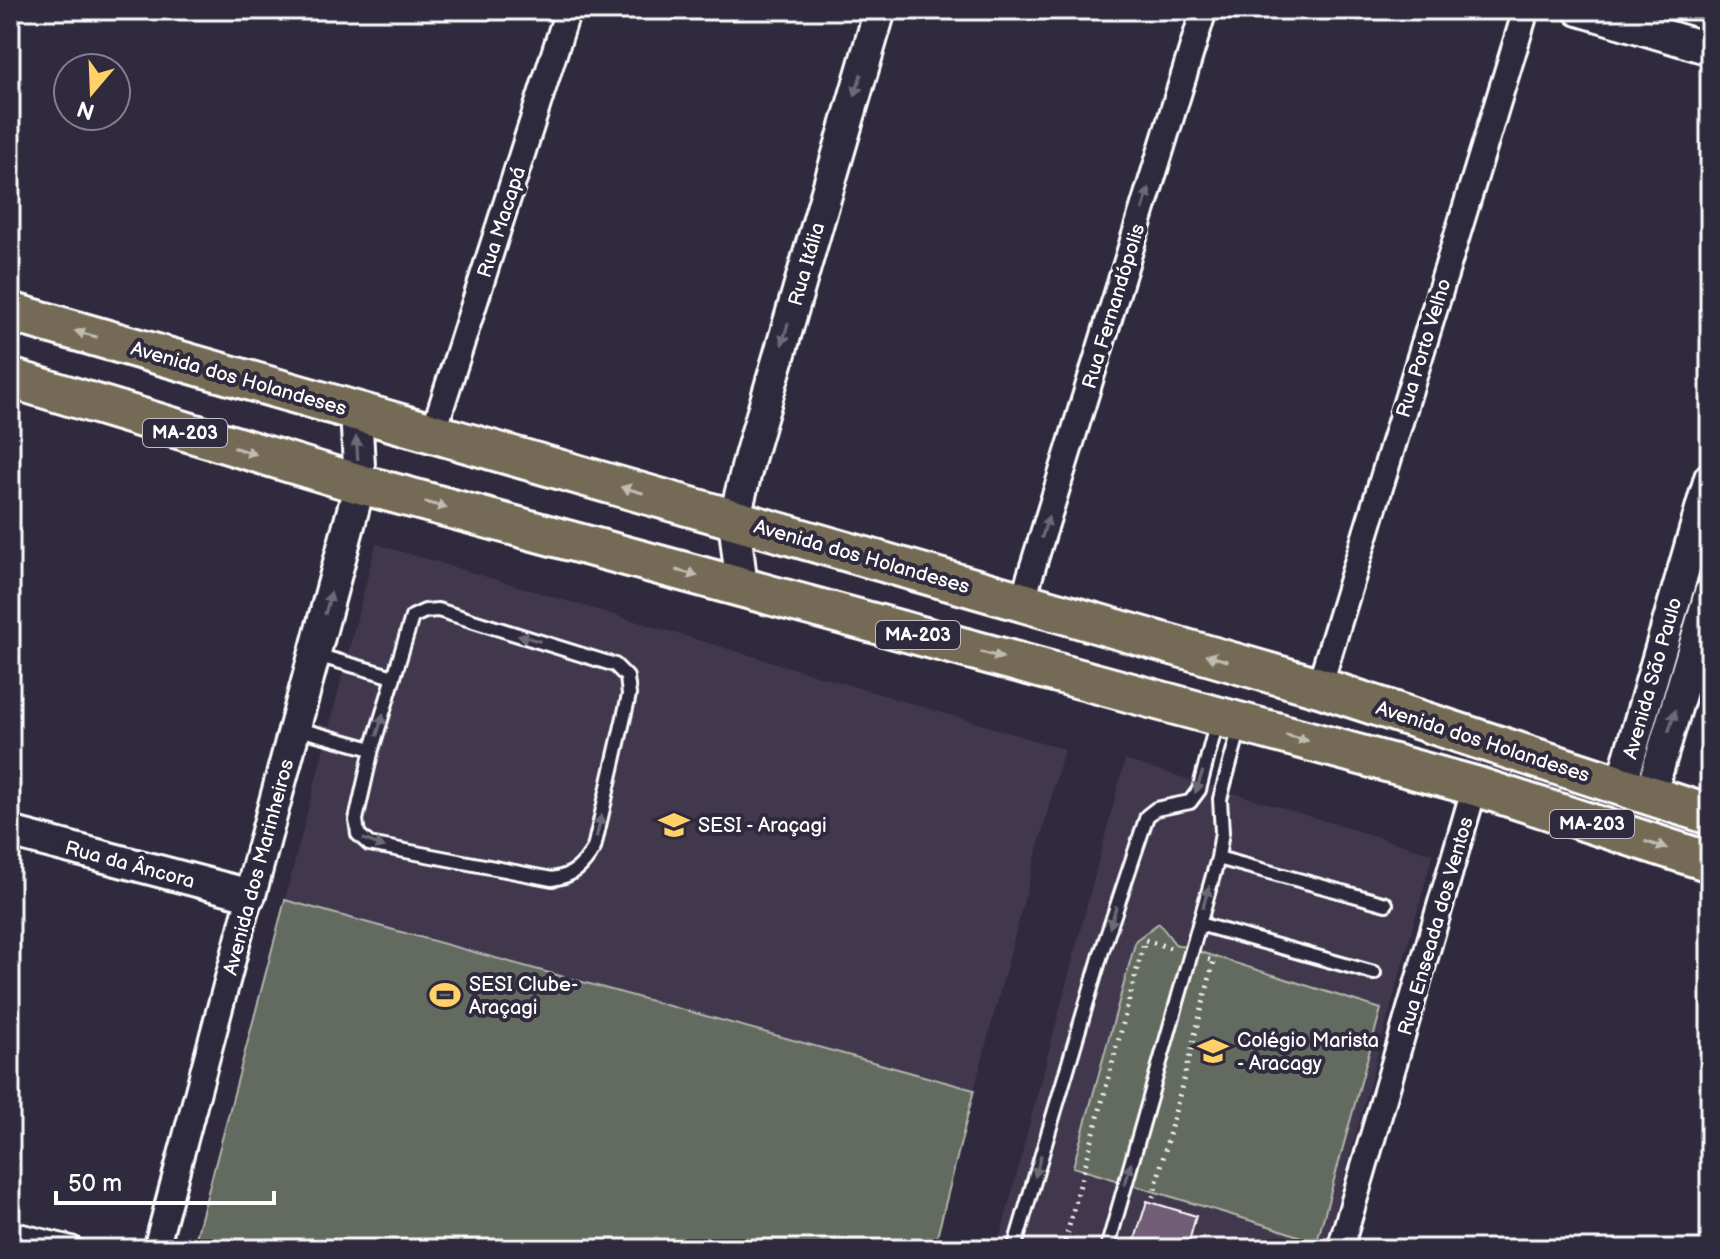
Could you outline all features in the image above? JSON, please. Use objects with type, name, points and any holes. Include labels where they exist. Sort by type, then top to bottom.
[{"type":"main road","name":"Avenida dos Holandeses","points":[[10,312],[1319,687],[1710,815]]},
{"type":"main road","name":"MA-203","points":[[10,378],[360,484],[1475,786],[1710,862]]},
{"type":"street","name":"Rua Macapá","points":[[433,433],[568,10]]},
{"type":"street","name":"Rua Itália","points":[[734,520],[880,10]]},
{"type":"street","name":"Rua Fernandópolis","points":[[1022,602],[1204,10]]},
{"type":"street","name":"Rua Porto Velho","points":[[1319,687],[1526,10]]},
{"type":"street","points":[[1579,10],[1710,49]]},
{"type":"street","name":"Avenida dos Marinheiros","points":[[156,1249],[360,484],[356,411]]},
{"type":"street","name":"Avenida São Paulo","points":[[1635,791],[1710,478]]},
{"type":"street","points":[[734,520],[742,588]]},
{"type":"street","name":"Avenida São Paulo","points":[[1635,791],[1710,593]]},
{"type":"street","name":"Rua Enseada dos Ventos","points":[[1340,1249],[1475,786]]},
{"type":"street","name":"Rua da Âncora","points":[[10,832],[250,895]]},
{"type":"street","points":[[10,1234],[71,1249]]},
{"type":"lane","points":[[438,610],[615,665],[627,677],[629,695],[594,848],[583,865],[567,877],[552,879],[369,844],[358,834],[356,820],[372,749],[412,617],[425,611],[438,610]]},
{"type":"lane","points":[[315,655],[394,677]]},
{"type":"lane","points":[[1107,1249],[1218,858],[1222,832],[1220,799],[1229,720]]},
{"type":"lane","points":[[1014,1249],[1102,951],[1147,816],[1156,809],[1190,802],[1199,790],[1229,720]]},
{"type":"lane","points":[[295,728],[372,749]]},
{"type":"lane","points":[[1218,858],[1386,904]]},
{"type":"lane","points":[[1199,924],[1374,973]]},
{"type":"path","points":[[1063,1249],[1142,946]]},
{"type":"path","points":[[1153,1197],[1214,961]]},
{"type":"shaded area","name":"SESI - Araçagi","points":[[376,544],[1064,749],[974,1090],[285,900]]},
{"type":"shaded area","name":"Colégio Marista - Aracagy","points":[[1125,760],[1433,854],[1324,1249],[997,1249]]},
{"type":"green space","name":"SESI Clube- Araçagi","points":[[285,900],[974,1090],[934,1249],[193,1249]]},
{"type":"green space","points":[[1159,923],[1175,944],[1381,1009],[1315,1249],[1298,1249],[1301,1237],[1275,1228],[1073,1167],[1136,940]]},
{"type":"building","points":[[1147,1201],[1196,1216],[1187,1249],[1132,1249]]},
{"type":"place","name":"SESI - Araçagi","points":[[674,825]]},
{"type":"place","name":"SESI Clube- Araçagi","points":[[445,995]]},
{"type":"place","name":"Colégio Marista - Aracagy","points":[[1213,1051]]}]
